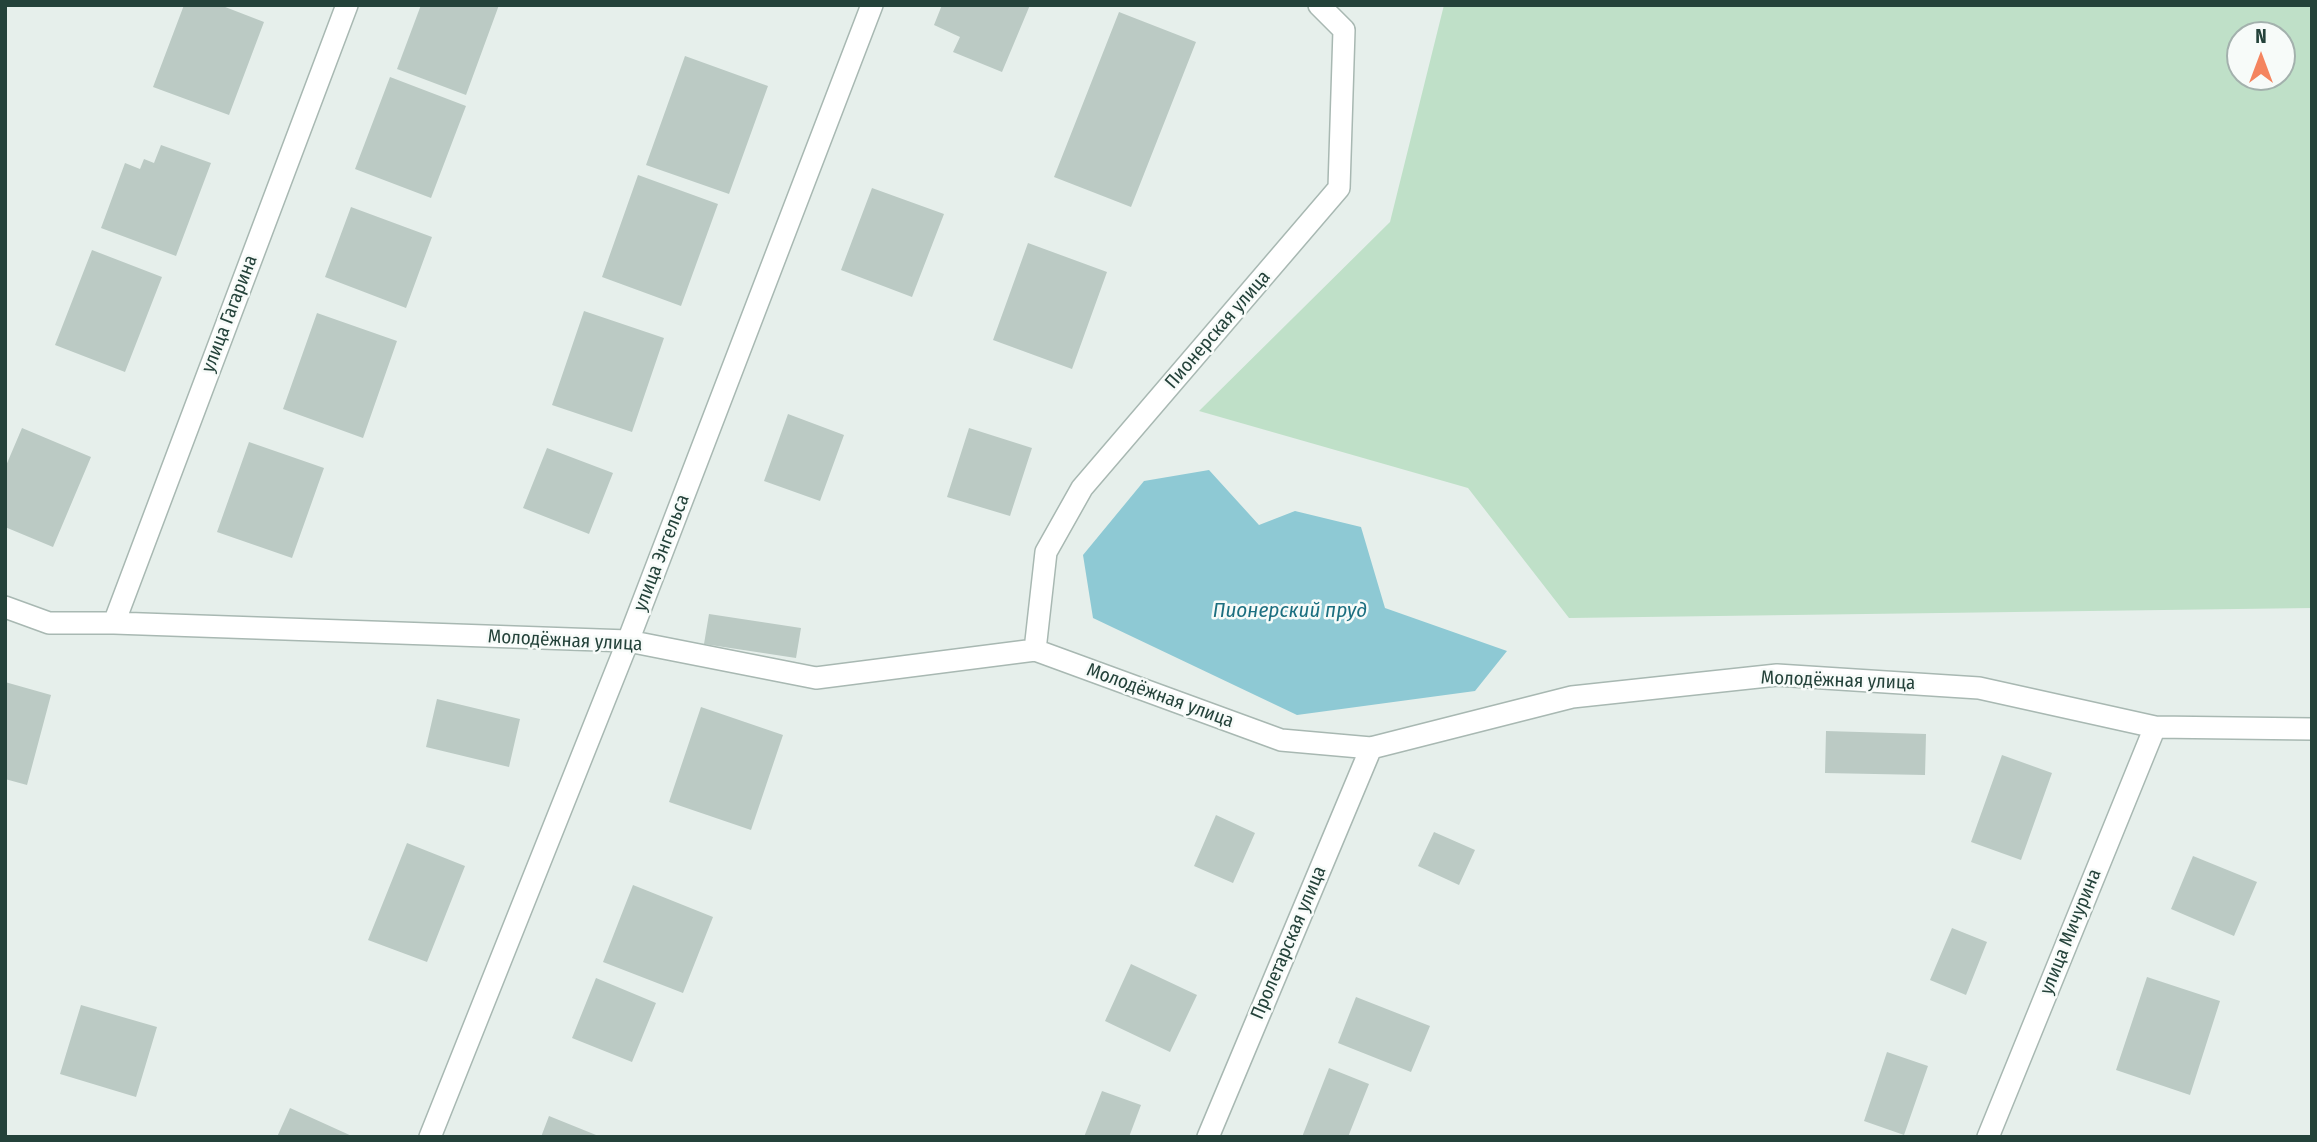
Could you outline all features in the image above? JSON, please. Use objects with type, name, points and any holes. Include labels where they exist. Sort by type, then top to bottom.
[{"type":"street","name":"улица Гагарина","points":[[114,623],[346,5]]},
{"type":"street","name":"улица Энгельса","points":[[430,1137],[628,641],[872,5]]},
{"type":"street","name":"Пионерская улица","points":[[1035,650],[1046,552],[1082,488],[1339,188],[1345,30],[1319,5]]},
{"type":"street","name":"Молодёжная улица","points":[[5,607],[49,623],[628,641],[817,678],[1035,650],[1281,740],[1371,748],[1572,697],[1777,675],[1979,688],[2155,727],[2312,729]]},
{"type":"street","name":"улица Мичурина","points":[[1988,1137],[2155,727]]},
{"type":"street","name":"Пролетарская улица","points":[[1208,1137],[1371,748]]},
{"type":"green space","points":[[1444,5],[2312,5],[2312,608],[1569,618],[1468,488],[1199,411],[1390,222]]},
{"type":"water","name":"Пионерский пруд","points":[[1209,470],[1259,525],[1295,511],[1361,527],[1385,608],[1507,651],[1475,691],[1297,715],[1093,618],[1083,555],[1144,481]]},
{"type":"building","points":[[184,5],[220,5],[264,22],[229,115],[153,87]]},
{"type":"building","points":[[421,5],[499,5],[466,95],[397,69]]},
{"type":"building","points":[[942,5],[1030,5],[1002,72],[953,52],[960,37],[934,25]]},
{"type":"building","points":[[1119,12],[1196,42],[1131,207],[1054,177]]},
{"type":"building","points":[[685,56],[768,86],[729,194],[646,165]]},
{"type":"building","points":[[390,77],[466,106],[431,198],[355,169]]},
{"type":"building","points":[[161,145],[211,163],[176,256],[101,228],[125,163],[140,169],[144,159],[154,163]]},
{"type":"building","points":[[638,175],[718,204],[681,306],[602,277]]},
{"type":"building","points":[[872,188],[944,214],[912,297],[841,270]]},
{"type":"building","points":[[351,207],[432,237],[406,308],[325,277]]},
{"type":"building","points":[[1028,243],[1107,272],[1072,369],[993,340]]},
{"type":"building","points":[[92,250],[162,277],[125,372],[55,345]]},
{"type":"building","points":[[584,311],[664,338],[632,432],[552,405]]},
{"type":"building","points":[[317,313],[397,341],[363,438],[283,409]]},
{"type":"building","points":[[788,414],[844,435],[820,501],[764,481]]},
{"type":"building","points":[[22,428],[91,457],[53,547],[5,527],[5,468]]},
{"type":"building","points":[[969,428],[1032,448],[1010,516],[947,497]]},
{"type":"building","points":[[249,442],[324,468],[292,558],[217,532]]},
{"type":"building","points":[[547,448],[613,473],[589,534],[523,508]]},
{"type":"building","points":[[709,614],[801,628],[796,658],[704,644]]},
{"type":"building","points":[[5,682],[51,695],[27,785],[5,779]]},
{"type":"building","points":[[437,699],[520,719],[509,767],[426,747]]},
{"type":"building","points":[[701,707],[783,735],[751,830],[669,802]]},
{"type":"building","points":[[1826,731],[1926,734],[1925,775],[1825,773]]},
{"type":"building","points":[[2002,755],[2052,773],[2021,860],[1971,842]]},
{"type":"building","points":[[1216,815],[1255,833],[1233,883],[1194,866]]},
{"type":"building","points":[[1434,832],[1475,850],[1459,885],[1418,866]]},
{"type":"building","points":[[407,843],[465,866],[427,962],[368,940]]},
{"type":"building","points":[[2193,856],[2257,882],[2234,936],[2171,909]]},
{"type":"building","points":[[633,885],[713,917],[683,993],[603,962]]},
{"type":"building","points":[[1952,928],[1987,942],[1966,995],[1930,980]]},
{"type":"building","points":[[1131,964],[1197,995],[1170,1052],[1105,1021]]},
{"type":"building","points":[[2147,977],[2220,1001],[2190,1095],[2116,1070]]},
{"type":"building","points":[[596,978],[656,1003],[632,1062],[572,1038]]},
{"type":"building","points":[[1356,997],[1430,1026],[1411,1072],[1338,1043]]},
{"type":"building","points":[[81,1005],[157,1027],[136,1097],[60,1074]]},
{"type":"building","points":[[1887,1052],[1928,1066],[1904,1135],[1864,1121]]},
{"type":"building","points":[[1329,1068],[1369,1084],[1348,1137],[1302,1137]]},
{"type":"building","points":[[1102,1091],[1141,1105],[1129,1137],[1084,1137]]},
{"type":"building","points":[[290,1108],[354,1137],[277,1137]]},
{"type":"building","points":[[549,1116],[601,1137],[541,1137]]}]
